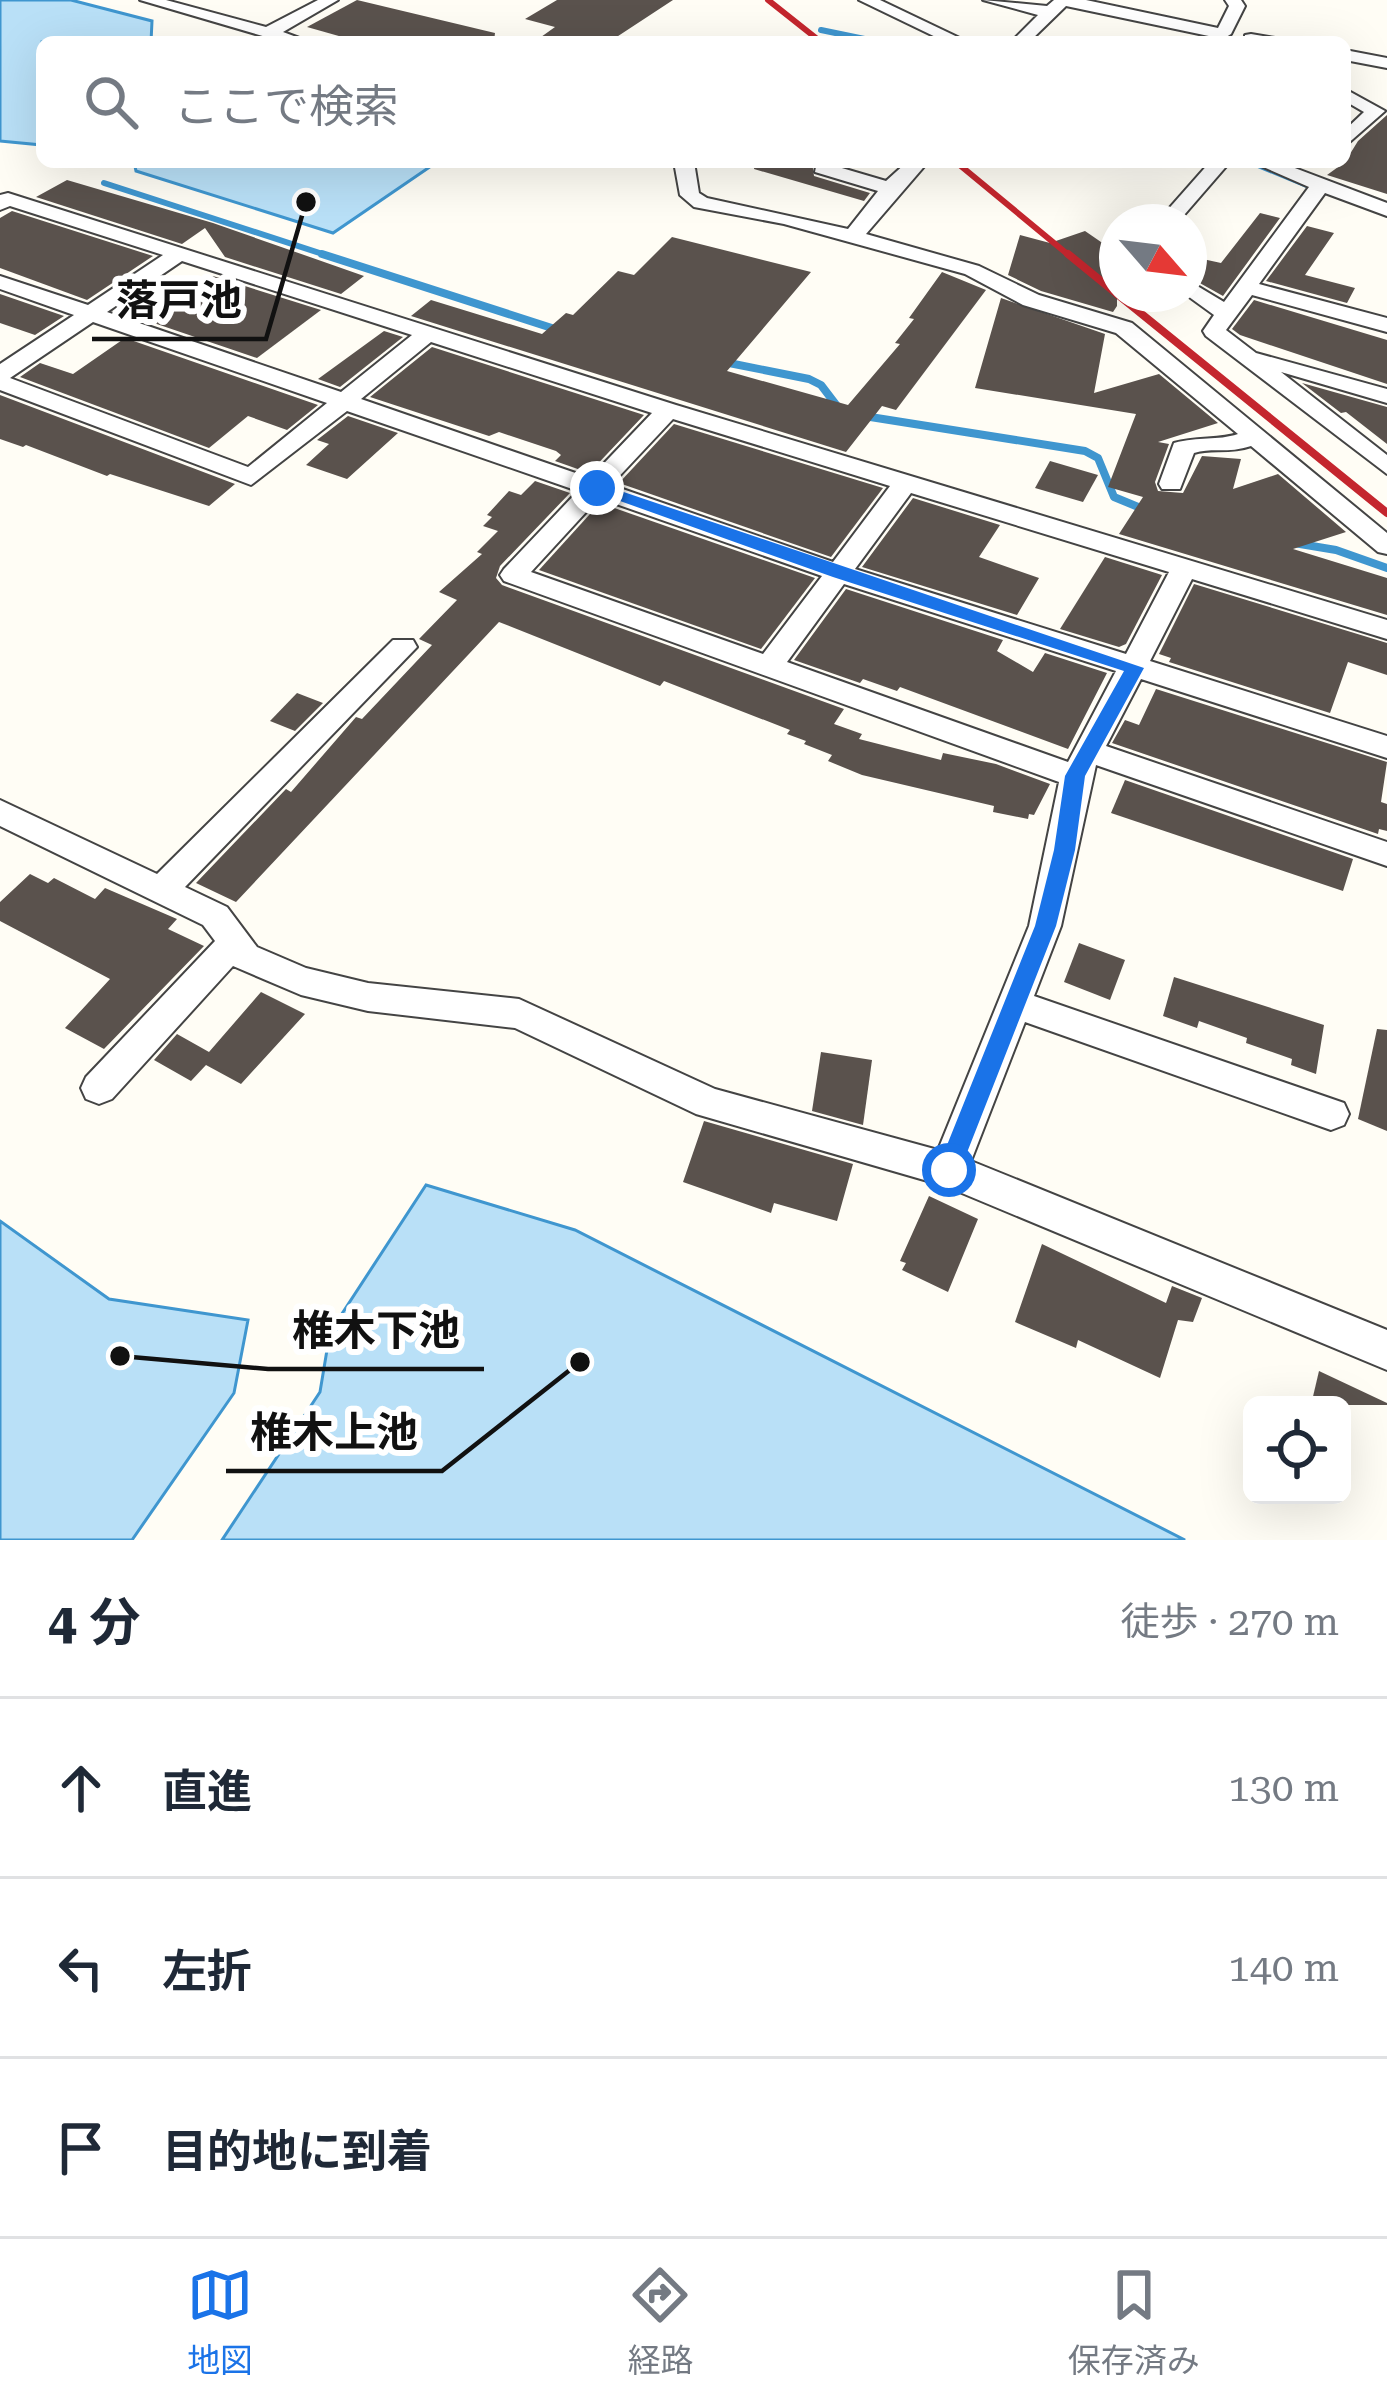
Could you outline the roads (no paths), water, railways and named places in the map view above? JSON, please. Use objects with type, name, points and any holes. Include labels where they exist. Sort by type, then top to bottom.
[{"type":"street","points":[[148,0],[282,36]]},
{"type":"street","points":[[269,32],[330,0]]},
{"type":"street","points":[[868,0],[947,36]]},
{"type":"street","points":[[991,0],[1059,4],[1223,34],[1238,6],[1233,0]]},
{"type":"street","points":[[1024,36],[1059,4]]},
{"type":"street","points":[[1351,56],[1387,63]]},
{"type":"street","points":[[1351,135],[1376,112],[1387,91]]},
{"type":"street","points":[[1351,96],[1381,105]]},
{"type":"street","points":[[684,168],[690,195],[700,203],[786,218],[972,270],[1031,300],[1124,328],[1387,546]]},
{"type":"street","points":[[822,168],[890,188]]},
{"type":"street","points":[[852,238],[912,168]]},
{"type":"street","points":[[1183,204],[1215,168]]},
{"type":"street","points":[[1275,168],[1387,210]]},
{"type":"street","points":[[1320,168],[1315,186],[1214,331],[1387,467]]},
{"type":"street","points":[[0,204],[8,199],[668,410],[1387,630]]},
{"type":"street","points":[[0,378],[179,254]]},
{"type":"street","points":[[0,281],[839,573],[1387,747]]},
{"type":"street","points":[[1248,287],[1387,325]]},
{"type":"street","points":[[1207,300],[1226,314]]},
{"type":"street","points":[[0,378],[251,477],[427,334]]},
{"type":"street","points":[[1240,353],[1387,396]]},
{"type":"street","points":[[668,410],[513,575],[769,666],[1387,854]]},
{"type":"street","points":[[1171,484],[1183,448],[1204,442],[1224,447],[1257,436]]},
{"type":"street","points":[[769,666],[905,483]]},
{"type":"street","points":[[949,1170],[1018,1005],[1050,907],[1081,763],[1185,568]]},
{"type":"street","points":[[161,890],[403,646]]},
{"type":"street","points":[[0,812],[215,916],[245,957],[301,981],[368,997],[519,1014],[710,1103],[949,1170],[1387,1350]]},
{"type":"street","points":[[99,1088],[234,942]]},
{"type":"street","points":[[1018,1005],[1331,1114]]},
{"type":"water","points":[[0,0],[71,0],[152,21],[151,36],[36,36],[36,144],[0,141]]},
{"type":"water","points":[[135,168],[428,168],[333,233]]},
{"type":"water","points":[[426,1185],[575,1230],[1185,1540],[222,1540],[320,1392],[330,1332]]},
{"type":"water","points":[[0,1221],[109,1299],[248,1320],[234,1393],[132,1540],[0,1540]]},
{"type":"waterway","points":[[821,30],[850,36]]},
{"type":"waterway","points":[[1266,168],[1314,188]]},
{"type":"waterway","points":[[104,183],[332,257]]},
{"type":"waterway","points":[[322,254],[558,330]]},
{"type":"waterway","points":[[724,362],[809,379],[821,385],[837,406]]},
{"type":"waterway","points":[[864,416],[1085,451],[1098,458],[1114,497],[1143,509]]},
{"type":"waterway","points":[[1294,543],[1336,550],[1387,568]]},
{"type":"railway","points":[[768,0],[813,36]]},
{"type":"railway","points":[[963,168],[1071,257]]},
{"type":"railway","points":[[1068,254],[1387,513]]},
{"type":"place","name":"落戸池","points":[[306,202]]},
{"type":"place","name":"椎木下池","points":[[120,1356]]},
{"type":"place","name":"椎木上池","points":[[580,1362]]}]
